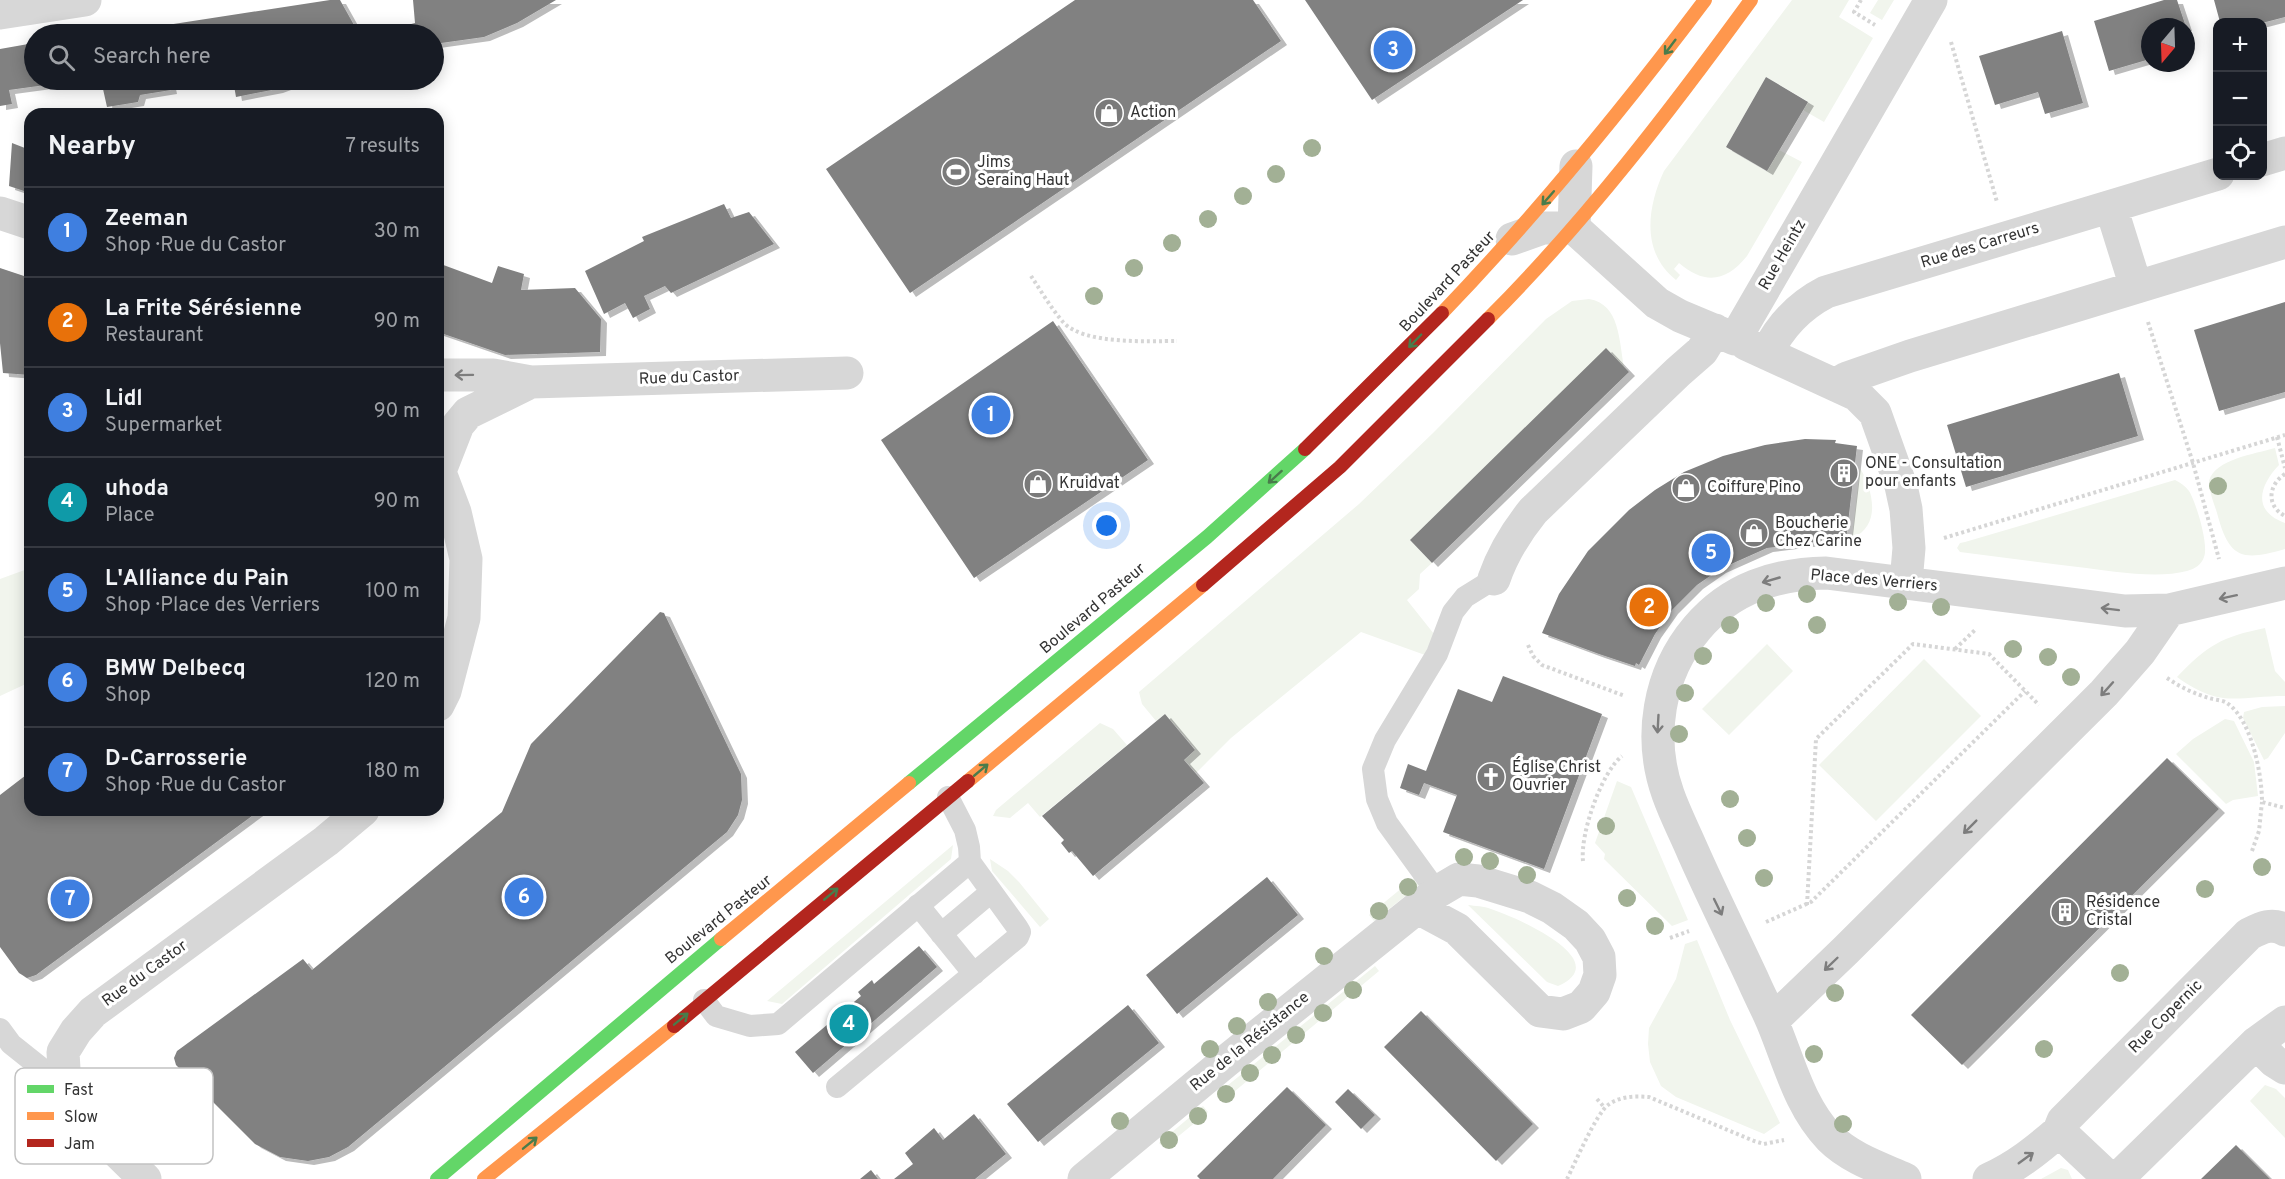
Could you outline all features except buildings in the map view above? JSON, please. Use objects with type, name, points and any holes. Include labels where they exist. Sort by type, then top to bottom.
[{"type":"street","points":[[0,13],[85,0]]},
{"type":"street","name":"Boulevard Pasteur","points":[[437,1179],[663,987],[1253,496],[1360,397],[1463,292],[1576,166],[1705,0]]},
{"type":"street","points":[[484,1179],[1174,610],[1340,467],[1495,312],[1574,228],[1686,89],[1751,0]]},
{"type":"street","name":"Rue Heintz","points":[[1494,579],[1503,555],[1516,532],[1533,511],[1678,372],[1725,334],[1931,0]]},
{"type":"street","points":[[2267,158],[2285,153]]},
{"type":"street","points":[[1574,228],[1576,166]]},
{"type":"street","name":"Rue des Carreurs","points":[[1767,353],[1774,339],[1796,312],[1809,301],[1826,292],[2213,175]]},
{"type":"street","points":[[2111,207],[2141,301]]},
{"type":"street","points":[[0,213],[24,221]]},
{"type":"street","points":[[1512,239],[1543,228],[1574,228],[1657,303],[1680,316],[1725,334],[1857,395],[1875,413],[1888,447],[1906,509],[1909,548],[1906,582]]},
{"type":"street","points":[[1839,386],[1847,378],[1910,356],[2141,301],[2285,242]]},
{"type":"street","name":"Rue du Castor","points":[[444,375],[493,375],[531,382],[847,373]]},
{"type":"street","name":"Rue du Castor","points":[[444,445],[448,425],[482,404],[531,382]]},
{"type":"street","name":"Rue du Castor","points":[[444,482],[455,512],[466,559],[464,618],[444,693]]},
{"type":"street","name":"Place des Verriers","points":[[1905,1179],[1846,1151],[1816,1121],[1800,1093],[1772,1021],[1667,793],[1657,737],[1659,709],[1666,684],[1687,640],[1704,620],[1740,592],[1768,580],[1797,574],[1826,573],[1906,582],[2125,611],[2169,610],[2285,583]]},
{"type":"street","points":[[1772,1021],[2104,693],[2140,652],[2169,610]]},
{"type":"street","name":"Rue du Castor","points":[[64,1068],[63,1052],[76,1030],[93,1012],[326,841],[356,816]]},
{"type":"street","name":"Rue de la Résistance","points":[[1104,1173],[1234,1054],[1427,900],[1460,879],[1478,881],[1530,897],[1552,908],[1576,925],[1590,940],[1599,957],[1600,975],[1594,992],[1581,1006],[1563,1014],[1540,1011],[1427,900]]},
{"type":"street","name":"Rue Copernic","points":[[1989,1179],[2010,1170],[2029,1157],[2059,1131],[2063,1121],[2073,1110],[2249,934],[2264,926],[2280,927],[2285,930]]},
{"type":"street","points":[[2117,1179],[2256,1043],[2285,1022]]},
{"type":"street","points":[[2256,1043],[2274,1061],[2285,1068]]},
{"type":"street","points":[[2059,1131],[2110,1179]]},
{"type":"street","points":[[130,1164],[145,1179]]},
{"type":"lane","points":[[1427,900],[1377,799],[1373,769],[1385,740],[1437,654],[1453,612],[1465,597],[1494,579]]},
{"type":"lane","points":[[837,1087],[1018,937],[1020,932],[970,862],[965,830],[948,797]]},
{"type":"lane","points":[[704,999],[716,1016],[750,1026],[778,1024],[970,862]]},
{"type":"lane","points":[[941,934],[991,892]]},
{"type":"lane","points":[[918,905],[974,974]]},
{"type":"lane","points":[[0,1029],[11,1044],[41,1068]]},
{"type":"path","points":[[1861,0],[1854,12],[1877,27]]},
{"type":"path","points":[[1948,34],[2000,211]]},
{"type":"path","points":[[1031,276],[1065,324],[1080,332],[1094,337],[1115,339],[1177,341]]},
{"type":"path","points":[[2141,301],[2193,463],[2222,567]]},
{"type":"path","points":[[1944,538],[2285,435]]},
{"type":"path","points":[[2277,437],[2285,468]]},
{"type":"path","points":[[2285,474],[2276,481],[2271,495],[2275,508],[2285,516]]},
{"type":"path","points":[[1954,649],[1983,623]]},
{"type":"path","points":[[1807,904],[1816,739],[1913,644],[1989,654],[2046,711]]},
{"type":"path","points":[[1528,645],[1533,656],[1542,664],[1634,700]]},
{"type":"path","points":[[2167,678],[2199,694],[2227,703],[2238,715],[2247,732],[2261,772],[2262,802],[2259,831],[2252,851]]},
{"type":"path","points":[[1761,924],[1811,903],[2025,691]]},
{"type":"path","points":[[1583,861],[1583,838],[1602,786],[1614,762],[1624,754]]},
{"type":"path","points":[[2262,802],[2285,808]]},
{"type":"path","points":[[1567,1179],[1605,1108],[1616,1100],[1632,1096],[1649,1097],[1764,1144],[1790,1139]]},
{"type":"path","points":[[1597,1099],[1605,1108]]},
{"type":"shaded area","points":[[1792,0],[1849,0],[1839,17],[1873,38],[1824,122],[1803,110],[1807,101],[1766,77],[1726,147],[1766,171],[1779,150],[1802,162],[1747,256],[1739,265],[1723,275],[1706,277],[1698,275],[1679,263],[1674,269],[1680,275],[1676,280],[1665,269],[1652,243],[1651,214],[1658,185],[1664,171]]},
{"type":"shaded area","points":[[1878,0],[1894,0],[1882,20],[1870,13]]},
{"type":"shaded area","points":[[1589,299],[1599,302],[1612,316],[1619,335],[1624,367],[1606,349],[1410,540],[1432,563],[1420,574],[1419,589],[1407,600],[1434,634],[1425,655],[1361,632],[1231,738],[1196,773],[1184,760],[1195,749],[1165,714],[1156,721],[1142,704],[1139,692],[1359,504],[1546,319],[1572,301]]},
{"type":"shaded area","points":[[2275,448],[2279,465],[2267,481],[2262,497],[2267,512],[2285,523],[2285,549],[2258,555],[2239,553],[2226,539],[2209,481],[2219,467],[2227,462]]},
{"type":"shaded area","points":[[1860,468],[1871,497],[1871,516],[1868,525],[1852,538]]},
{"type":"shaded area","points":[[2175,480],[2189,491],[2192,497],[2205,543],[2203,560],[2190,570],[2162,574],[2118,572],[1960,552],[1957,548],[1960,543]]},
{"type":"shaded area","points":[[24,570],[24,685],[0,696],[0,579]]},
{"type":"shaded area","points":[[2265,628],[2275,671],[2285,682],[2285,696],[2218,697],[2192,687],[2177,677],[2216,644],[2237,635]]},
{"type":"shaded area","points":[[1767,644],[1793,671],[1729,735],[1702,709]]},
{"type":"shaded area","points":[[1924,659],[1981,716],[1876,821],[1819,765]]},
{"type":"shaded area","points":[[2285,706],[2285,733],[2268,758],[2264,760],[2243,718],[2244,712],[2262,707]]},
{"type":"shaded area","points":[[2225,719],[2234,721],[2254,762],[2258,796],[2233,800],[2226,804],[2176,754],[2193,739]]},
{"type":"shaded area","points":[[1100,723],[1113,729],[1127,745],[1040,817],[1028,803],[1010,818],[993,816],[996,810]]},
{"type":"shaded area","points":[[1617,781],[1631,787],[1688,920],[1672,926],[1604,859],[1605,854],[1595,843]]},
{"type":"shaded area","points":[[953,845],[951,859],[782,1004],[767,1001]]},
{"type":"shaded area","points":[[990,859],[1019,882],[1049,919],[1040,927],[992,871]]},
{"type":"shaded area","points":[[1414,878],[1419,885],[1374,921],[1369,915]]},
{"type":"shaded area","points":[[1468,905],[1485,907],[1503,913],[1555,940],[1569,952],[1576,964],[1573,976],[1558,986],[1547,982]]},
{"type":"shaded area","points":[[1697,940],[1730,1020],[1780,1123],[1764,1134],[1676,1097],[1661,1086],[1650,1062],[1649,1028],[1676,979],[1685,944]]},
{"type":"shaded area","points":[[1375,966],[1379,971],[1223,1101],[1217,1094]]},
{"type":"shaded area","points":[[2265,1085],[2276,1089],[2285,1098],[2285,1138],[2250,1101]]},
{"type":"shaded area","points":[[1203,1106],[1208,1112],[1164,1148],[1159,1143]]},
{"type":"shaded area","points":[[2061,1168],[2068,1170],[2072,1179],[2041,1179]]},
{"type":"traffic: fast","points":[[909,783],[1207,537],[1305,449]]},
{"type":"traffic: fast","points":[[437,1179],[721,939]]},
{"type":"traffic: slow","points":[[1442,313],[1512,238],[1578,160],[1705,0]]},
{"type":"traffic: slow","points":[[1488,319],[1559,243],[1626,164],[1751,0]]},
{"type":"traffic: slow","points":[[968,781],[1203,585]]},
{"type":"traffic: slow","points":[[721,939],[909,783]]},
{"type":"traffic: slow","points":[[484,1179],[674,1026]]},
{"type":"traffic: jam","points":[[1305,449],[1442,313]]},
{"type":"traffic: jam","points":[[1203,585],[1340,467],[1488,319]]},
{"type":"traffic: jam","points":[[674,1026],[968,781]]},
{"type":"place","name":"Lidl","points":[[1393,50]]},
{"type":"place","name":"Action","points":[[1109,113]]},
{"type":"place","name":"Jims Seraing Haut","points":[[956,172]]},
{"type":"place","name":"Zeeman","points":[[991,415]]},
{"type":"place","name":"ONE - Consultation pour enfants","points":[[1844,473]]},
{"type":"place","name":"Kruidvat","points":[[1038,484]]},
{"type":"place","name":"Coiffure Pino","points":[[1686,488]]},
{"type":"place","name":"Boucherie Chez Carine","points":[[1754,533]]},
{"type":"place","name":"L'Alliance du Pain","points":[[1711,553]]},
{"type":"place","name":"La Frite Sérésienne","points":[[1649,607]]},
{"type":"place","name":"Église Christ Ouvrier","points":[[1491,777]]},
{"type":"place","name":"BMW Delbecq","points":[[524,897]]},
{"type":"place","name":"D-Carrosserie","points":[[70,899]]},
{"type":"place","name":"Résidence Cristal","points":[[2065,912]]},
{"type":"place","name":"uhoda","points":[[849,1024]]}]
